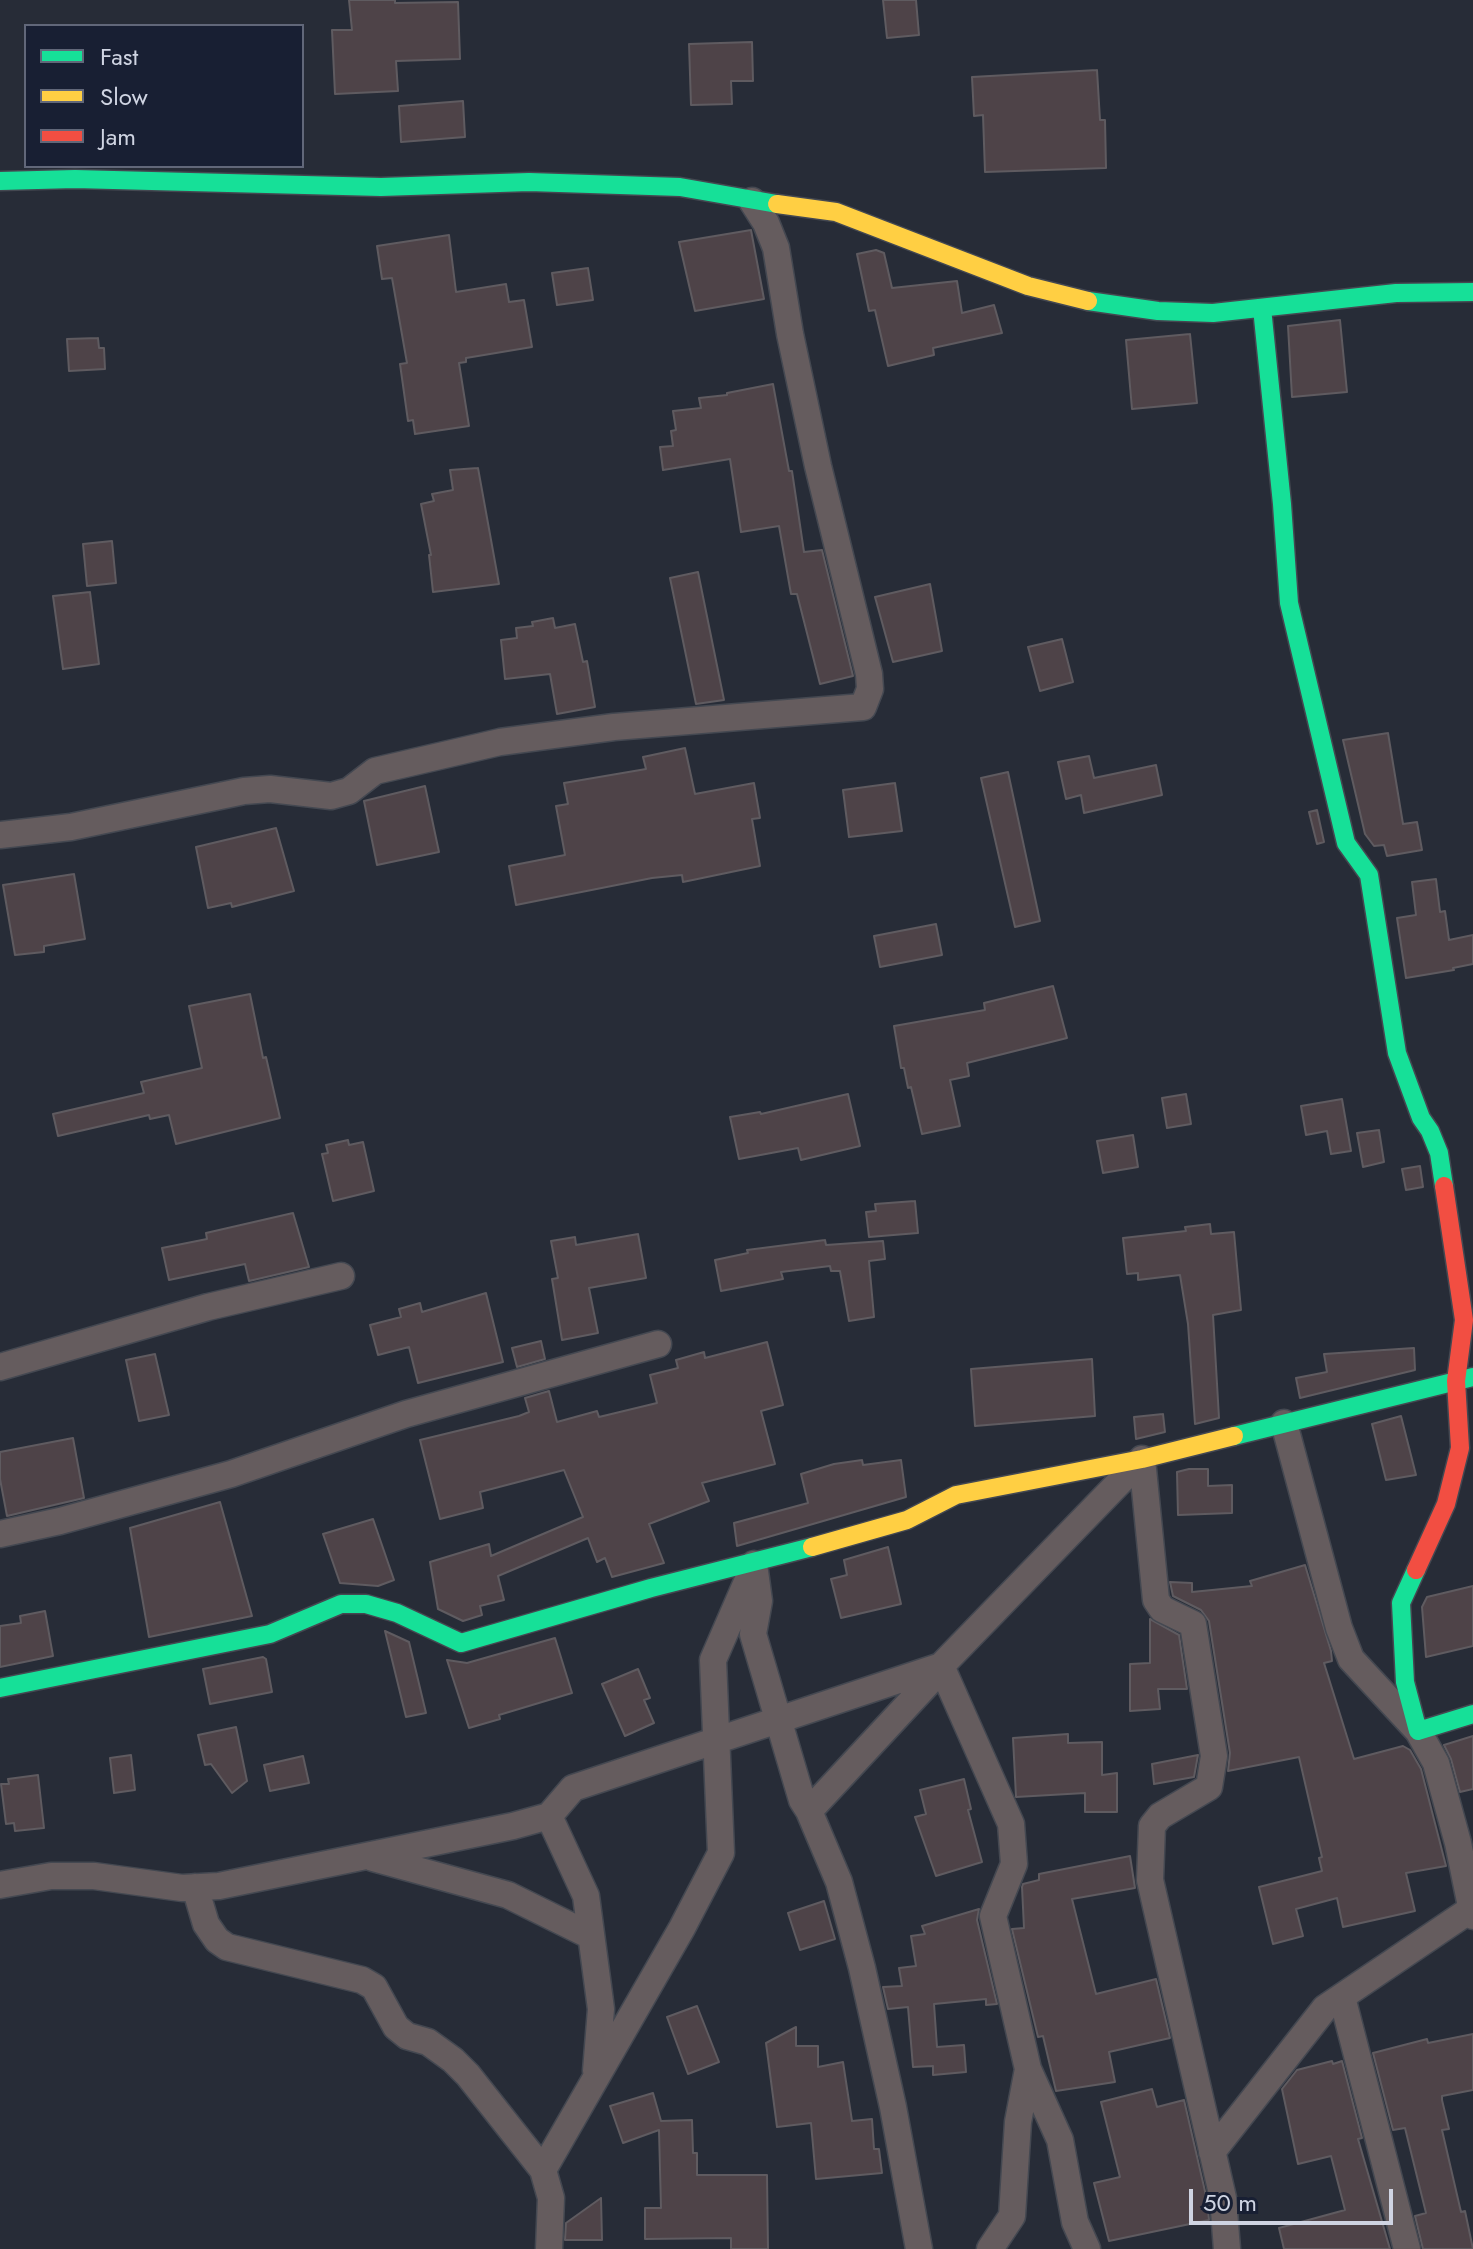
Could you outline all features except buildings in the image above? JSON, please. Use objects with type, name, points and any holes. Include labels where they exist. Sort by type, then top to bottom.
[{"type":"street","points":[[0,181],[75,179],[381,187],[529,182],[680,187],[752,201],[836,212],[1028,286],[1089,301],[1158,311],[1213,313],[1396,293],[1473,292]]},
{"type":"street","points":[[0,835],[71,827],[244,791],[270,789],[331,796],[349,791],[375,771],[500,742],[614,727],[863,707],[870,689],[869,674],[818,466],[790,334],[776,248],[766,223],[752,201]]},
{"type":"street","points":[[1262,308],[1289,603],[1346,843],[1369,875],[1397,1053],[1421,1118],[1439,1153],[1464,1320],[1465,1379],[1460,1448],[1446,1504],[1401,1603],[1405,1682],[1418,1731]]},
{"type":"street","points":[[0,1367],[208,1307],[341,1276]]},
{"type":"street","points":[[0,1534],[60,1521],[231,1474],[406,1414],[658,1344]]},
{"type":"street","points":[[0,1688],[270,1634],[341,1604],[366,1604],[397,1613],[461,1643],[651,1588],[754,1564],[907,1520],[956,1495],[1142,1459],[1465,1379]]},
{"type":"street","points":[[1212,2152],[1325,2008],[1472,1913],[1458,1843],[1436,1763],[1418,1731],[1351,1659],[1339,1628],[1284,1423]]},
{"type":"street","points":[[0,1885],[51,1876],[80,1876],[195,1887],[219,1886],[549,1816],[573,1788],[941,1666],[1142,1459]]},
{"type":"street","points":[[1142,1459],[1156,1600],[1162,1609],[1193,1624],[1214,1756],[1209,1787],[1160,1816],[1152,1826],[1150,1880],[1223,2198],[1228,2245]]},
{"type":"street","points":[[754,1564],[759,1601],[753,1634],[802,1800],[839,1882],[893,2107],[919,2249]]},
{"type":"street","points":[[543,2170],[682,1928],[721,1853],[713,1660],[754,1564]]},
{"type":"street","points":[[809,1811],[942,1668],[1011,1824],[1014,1864],[993,1916],[1028,2069],[1060,2140],[1075,2222],[1087,2249]]},
{"type":"street","points":[[1418,1731],[1473,1714]]},
{"type":"street","points":[[549,1816],[586,1896],[601,2009],[596,2078]]},
{"type":"street","points":[[366,1856],[508,1895],[591,1936]]},
{"type":"street","points":[[195,1887],[206,1924],[217,1940],[227,1947],[362,1980],[374,1987],[396,2027],[407,2036],[428,2042],[468,2075],[543,2170],[551,2198],[549,2249]]},
{"type":"street","points":[[1342,1997],[1407,2249]]},
{"type":"street","points":[[990,2249],[1012,2216],[1018,2122],[1028,2069]]},
{"type":"traffic: fast","points":[[0,181],[75,179],[381,187],[529,182],[680,187],[777,204]]},
{"type":"traffic: fast","points":[[1088,301],[1158,311],[1213,313],[1396,293],[1473,292]]},
{"type":"traffic: fast","points":[[1262,308],[1289,603],[1346,843],[1369,875],[1397,1053],[1421,1118],[1439,1153],[1444,1186]]},
{"type":"traffic: fast","points":[[1234,1436],[1473,1377]]},
{"type":"traffic: fast","points":[[0,1688],[270,1634],[341,1604],[366,1604],[397,1613],[461,1643],[651,1588],[812,1547]]},
{"type":"traffic: fast","points":[[1416,1570],[1401,1603],[1405,1682],[1418,1731],[1473,1714]]},
{"type":"traffic: slow","points":[[777,204],[836,212],[1028,286],[1088,301]]},
{"type":"traffic: slow","points":[[812,1547],[907,1520],[956,1495],[1142,1459],[1234,1436]]},
{"type":"traffic: jam","points":[[1416,1570],[1446,1504],[1460,1448],[1456,1381],[1464,1320],[1444,1186]]}]
